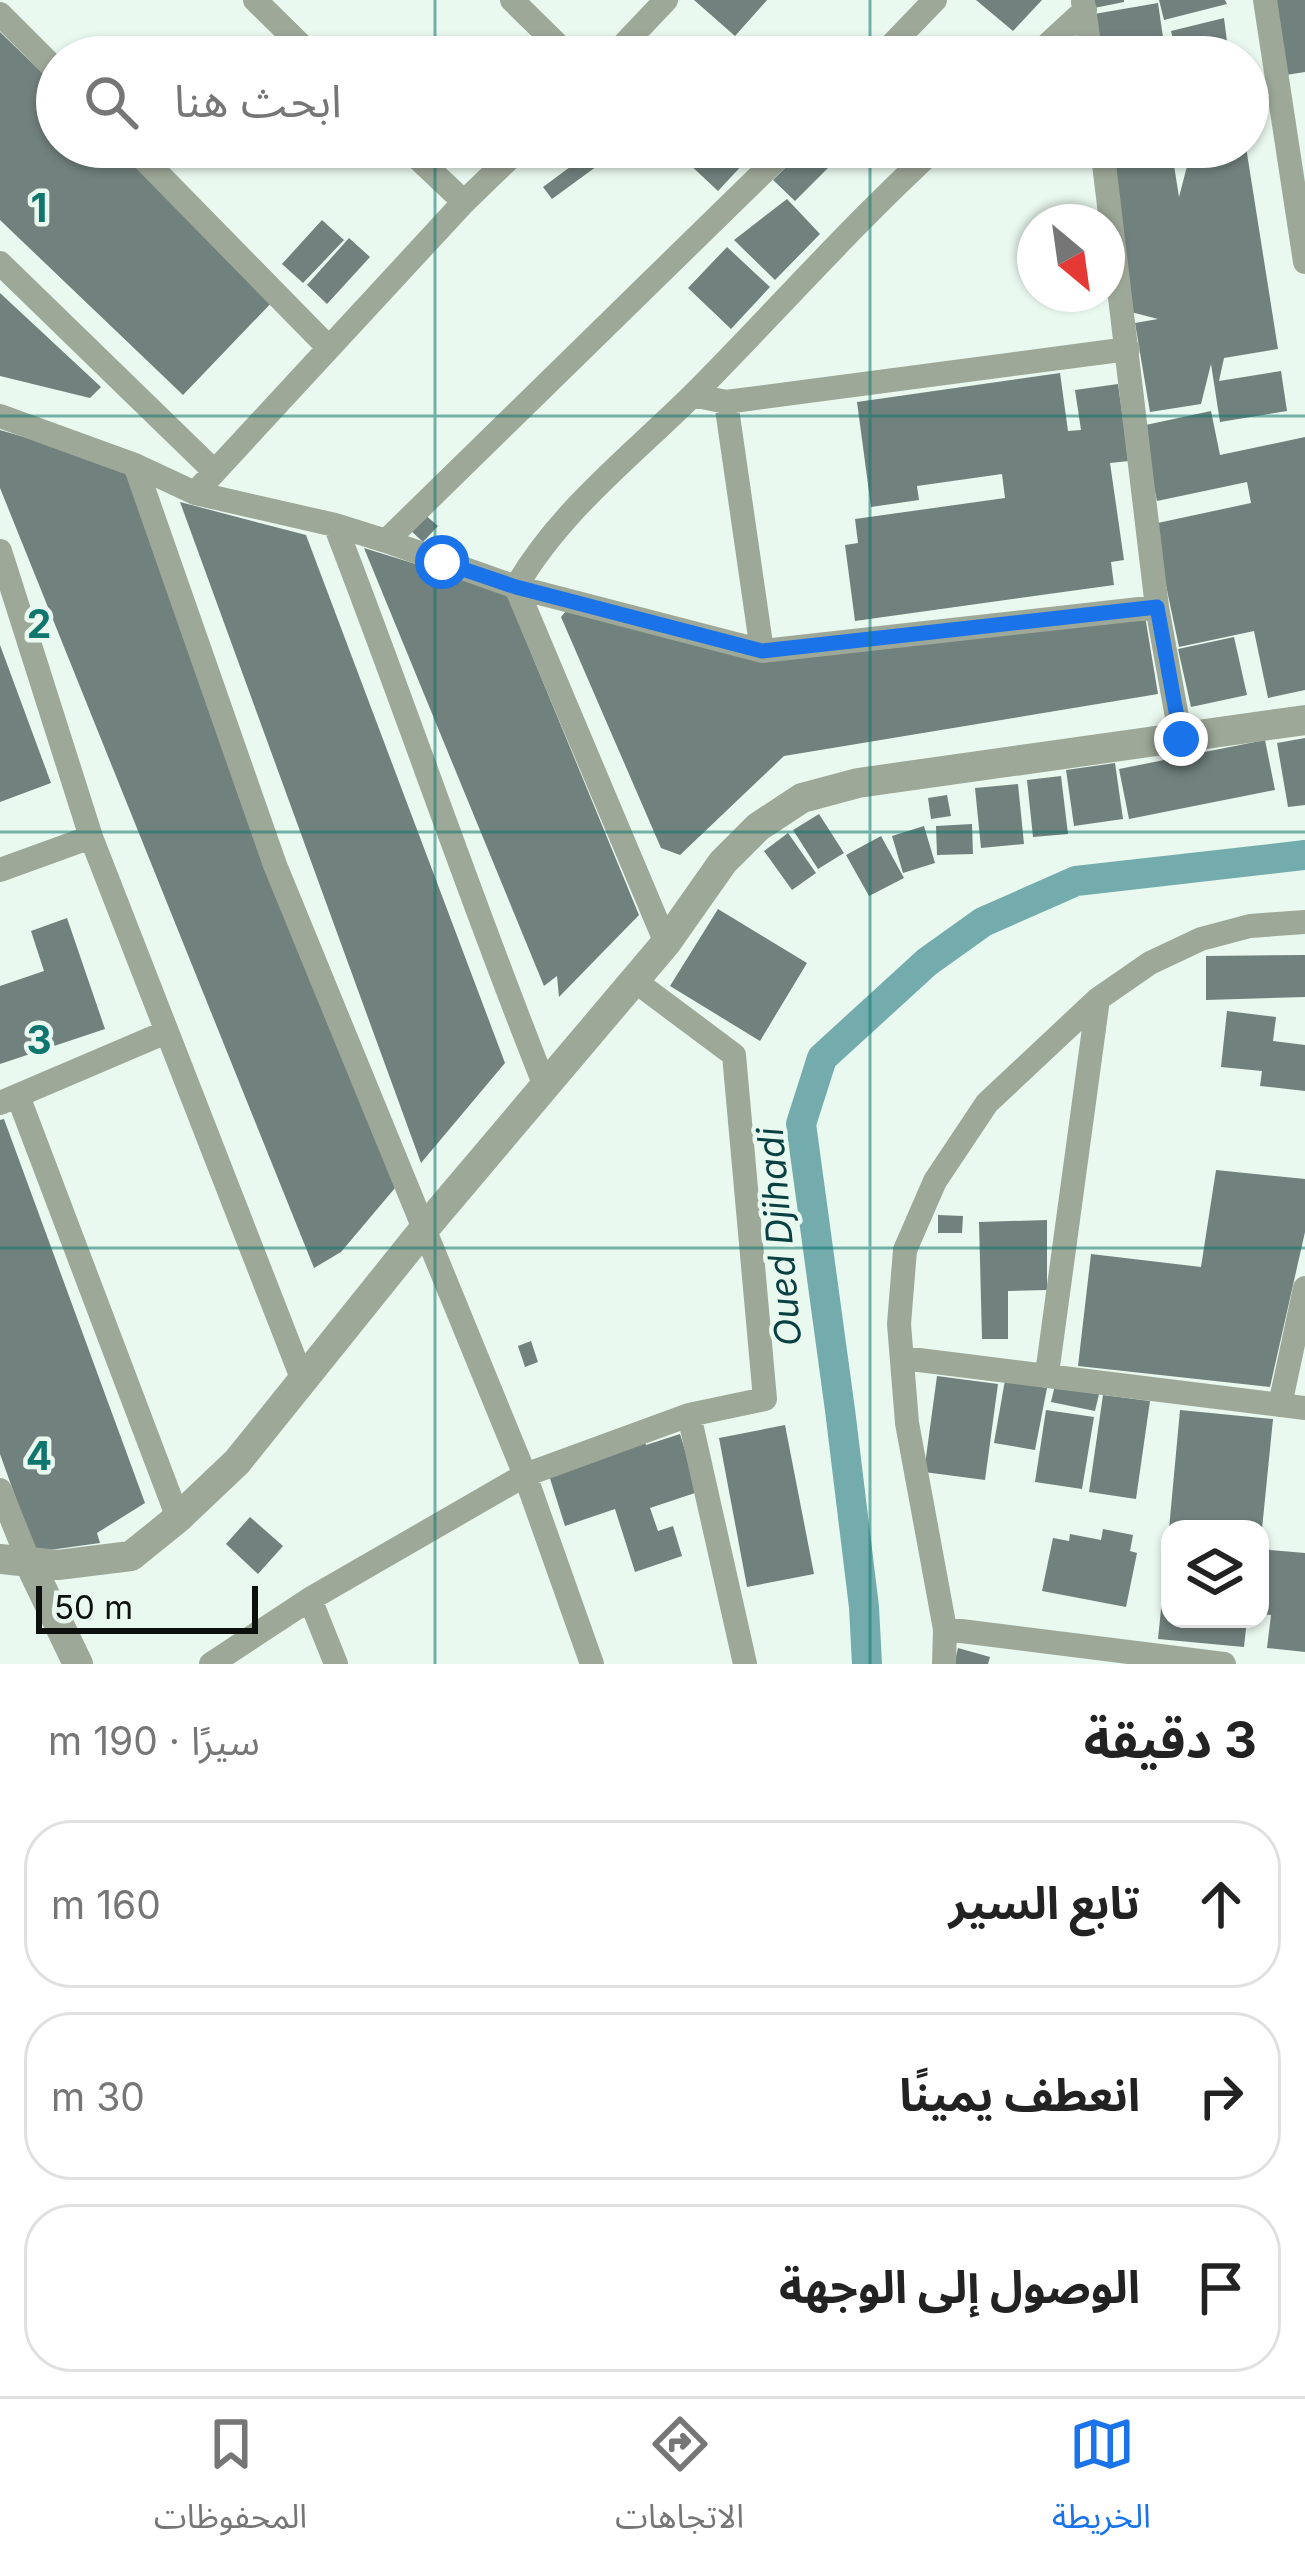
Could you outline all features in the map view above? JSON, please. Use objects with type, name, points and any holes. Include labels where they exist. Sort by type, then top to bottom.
[{"type":"street","points":[[255,0],[292,36]]},
{"type":"street","points":[[512,0],[549,36]]},
{"type":"street","points":[[632,36],[667,0]]},
{"type":"street","points":[[900,36],[935,0]]},
{"type":"street","points":[[1265,0],[1305,262]]},
{"type":"street","points":[[1054,36],[1084,5]]},
{"type":"street","points":[[1084,5],[1088,36]]},
{"type":"street","points":[[0,14],[36,50]]},
{"type":"street","points":[[152,168],[328,347]]},
{"type":"street","points":[[428,168],[464,202]]},
{"type":"street","points":[[195,493],[499,168]]},
{"type":"street","points":[[386,542],[769,168]]},
{"type":"street","points":[[516,587],[562,520],[693,395],[916,168]]},
{"type":"street","points":[[1105,168],[1157,607],[1181,739]]},
{"type":"street","points":[[0,263],[212,470]]},
{"type":"street","points":[[693,395],[725,402],[1127,350]]},
{"type":"street","points":[[725,402],[762,651]]},
{"type":"street","points":[[0,416],[135,465],[195,493],[334,525],[516,587],[762,651],[1157,607]]},
{"type":"street","points":[[135,465],[274,865],[525,1475],[592,1664]]},
{"type":"street","points":[[334,525],[545,1086]]},
{"type":"street","points":[[0,551],[91,837],[302,1378]]},
{"type":"street","points":[[516,587],[666,944]]},
{"type":"street","points":[[15,1560],[93,1564],[130,1556],[237,1462],[424,1228],[666,944],[723,862],[758,827],[802,798],[858,783],[1305,720]]},
{"type":"street","points":[[0,870],[91,837]]},
{"type":"street","points":[[944,1664],[946,1629],[907,1423],[899,1324],[905,1250],[934,1181],[986,1103],[1098,999],[1150,963],[1202,939],[1250,926],[1305,922]]},
{"type":"street","points":[[211,1664],[310,1599],[525,1475],[688,1415],[765,1399],[734,1055],[635,981]]},
{"type":"street","points":[[1047,1373],[1098,999]]},
{"type":"street","points":[[164,1033],[9,1099],[178,1518]]},
{"type":"street","points":[[903,1358],[1293,1407],[1305,1288]]},
{"type":"street","points":[[688,1415],[745,1664]]},
{"type":"street","points":[[0,1490],[15,1560],[78,1664]]},
{"type":"street","points":[[310,1599],[336,1664]]},
{"type":"street","points":[[946,1629],[1224,1664]]},
{"type":"building","points":[[694,0],[767,0],[735,36]]},
{"type":"building","points":[[976,0],[1042,0],[1013,31]]},
{"type":"building","points":[[1087,0],[1124,0],[1124,2],[1089,9]]},
{"type":"building","points":[[1159,0],[1225,0],[1227,4],[1164,20]]},
{"type":"building","points":[[1274,0],[1305,0],[1305,72],[1286,75]]},
{"type":"building","points":[[1158,3],[1163,36],[1093,36],[1094,14]]},
{"type":"building","points":[[1224,18],[1226,36],[1172,36],[1171,31]]},
{"type":"building","points":[[0,32],[36,67],[36,168],[142,168],[276,298],[183,395],[0,220]]},
{"type":"building","points":[[569,168],[594,168],[552,199],[543,187]]},
{"type":"building","points":[[693,168],[739,168],[718,191]]},
{"type":"building","points":[[785,168],[828,168],[795,201],[773,180]]},
{"type":"building","points":[[1109,168],[1174,168],[1179,197],[1187,168],[1249,168],[1278,349],[1224,358],[1219,381],[1281,371],[1287,411],[1220,422],[1211,364],[1201,404],[1150,412],[1135,323],[1158,319],[1127,311],[1125,204],[1113,204]]},
{"type":"building","points":[[787,199],[820,234],[775,280],[734,240]]},
{"type":"building","points":[[322,220],[344,240],[303,283],[282,264]]},
{"type":"building","points":[[349,238],[370,257],[327,304],[307,285]]},
{"type":"building","points":[[727,247],[770,287],[731,329],[688,288]]},
{"type":"building","points":[[0,293],[101,387],[90,398],[0,376]]},
{"type":"building","points":[[1060,373],[1068,431],[1081,430],[1075,390],[1118,384],[1129,461],[1110,463],[1124,560],[1111,562],[1114,585],[855,621],[845,545],[858,543],[855,519],[1005,498],[1002,474],[917,486],[919,500],[871,507],[857,402]]},
{"type":"building","points":[[1211,411],[1220,455],[1305,437],[1305,690],[1268,698],[1254,631],[1179,647],[1153,524],[1251,503],[1247,482],[1157,501],[1141,426]]},
{"type":"building","points":[[0,430],[123,466],[395,1188],[341,1252],[314,1268],[0,488]]},
{"type":"building","points":[[180,502],[306,535],[505,1063],[421,1163]]},
{"type":"building","points":[[423,513],[438,526],[423,542],[409,529]]},
{"type":"building","points":[[364,548],[506,592],[639,915],[559,997],[557,976],[544,986]]},
{"type":"building","points":[[578,597],[755,655],[1144,610],[1158,694],[784,756],[680,855],[661,848],[561,617]]},
{"type":"building","points":[[1234,637],[1247,695],[1191,707],[1178,649]]},
{"type":"building","points":[[0,645],[51,783],[0,802]]},
{"type":"building","points":[[1305,738],[1305,805],[1288,807],[1277,743]]},
{"type":"building","points":[[1265,740],[1275,790],[1129,819],[1119,769]]},
{"type":"building","points":[[1115,763],[1123,819],[1074,826],[1066,770]]},
{"type":"building","points":[[1061,776],[1068,834],[1033,837],[1027,780]]},
{"type":"building","points":[[1018,784],[1024,844],[981,848],[975,788]]},
{"type":"building","points":[[947,795],[951,816],[931,819],[928,798]]},
{"type":"building","points":[[819,814],[844,853],[818,869],[793,830]]},
{"type":"building","points":[[972,824],[973,854],[937,855],[936,826]]},
{"type":"building","points":[[924,826],[935,863],[903,873],[892,836]]},
{"type":"building","points":[[788,833],[816,873],[792,890],[764,851]]},
{"type":"building","points":[[881,836],[904,878],[869,896],[846,855]]},
{"type":"building","points":[[718,909],[807,963],[760,1041],[670,986]]},
{"type":"building","points":[[67,918],[105,1029],[0,1064],[0,986],[44,971],[31,931]]},
{"type":"building","points":[[1305,955],[1305,997],[1206,1000],[1206,956]]},
{"type":"building","points":[[1227,1011],[1276,1017],[1273,1041],[1305,1045],[1305,1091],[1260,1086],[1262,1071],[1221,1067]]},
{"type":"building","points":[[4,1119],[145,1503],[97,1533],[100,1543],[35,1552],[0,1454],[0,1120]]},
{"type":"building","points":[[1216,1170],[1305,1179],[1305,1232],[1270,1387],[1078,1366],[1091,1254],[1201,1267]]},
{"type":"building","points":[[938,1215],[963,1216],[962,1233],[938,1233]]},
{"type":"building","points":[[1047,1220],[1047,1290],[1008,1291],[1008,1339],[982,1339],[979,1222]]},
{"type":"building","points":[[531,1341],[538,1362],[525,1367],[518,1346]]},
{"type":"building","points":[[937,1376],[998,1384],[985,1480],[924,1472]]},
{"type":"building","points":[[1005,1380],[1047,1388],[1035,1450],[994,1443]]},
{"type":"building","points":[[1056,1381],[1100,1390],[1095,1411],[1051,1402]]},
{"type":"building","points":[[1103,1395],[1150,1401],[1136,1499],[1089,1492]]},
{"type":"building","points":[[1046,1410],[1094,1417],[1082,1489],[1035,1482]]},
{"type":"building","points":[[1180,1410],[1273,1419],[1263,1520],[1170,1520]]},
{"type":"building","points":[[785,1425],[814,1574],[747,1587],[719,1438]]},
{"type":"building","points":[[680,1434],[698,1492],[650,1508],[658,1531],[673,1526],[682,1556],[635,1572],[615,1509],[565,1526],[547,1469],[644,1439],[646,1445]]},
{"type":"building","points":[[250,1517],[283,1546],[258,1574],[226,1544]]},
{"type":"building","points":[[1103,1529],[1133,1535],[1130,1551],[1137,1553],[1126,1607],[1042,1591],[1053,1538],[1069,1541],[1070,1534],[1101,1540]]},
{"type":"building","points":[[1269,1550],[1305,1553],[1305,1652],[1267,1648]]},
{"type":"building","points":[[1161,1609],[1161,1628],[1246,1628],[1244,1647],[1158,1639]]},
{"type":"building","points":[[958,1648],[990,1657],[988,1664],[954,1664]]},
{"type":"waterway","name":"Oued Djihadi","points":[[867,1664],[840,1410],[801,1124],[822,1058],[927,962],[983,922],[1076,881],[1305,855]]},
{"type":"route","points":[[442,562],[516,587],[762,651],[1157,607],[1181,739]]}]
